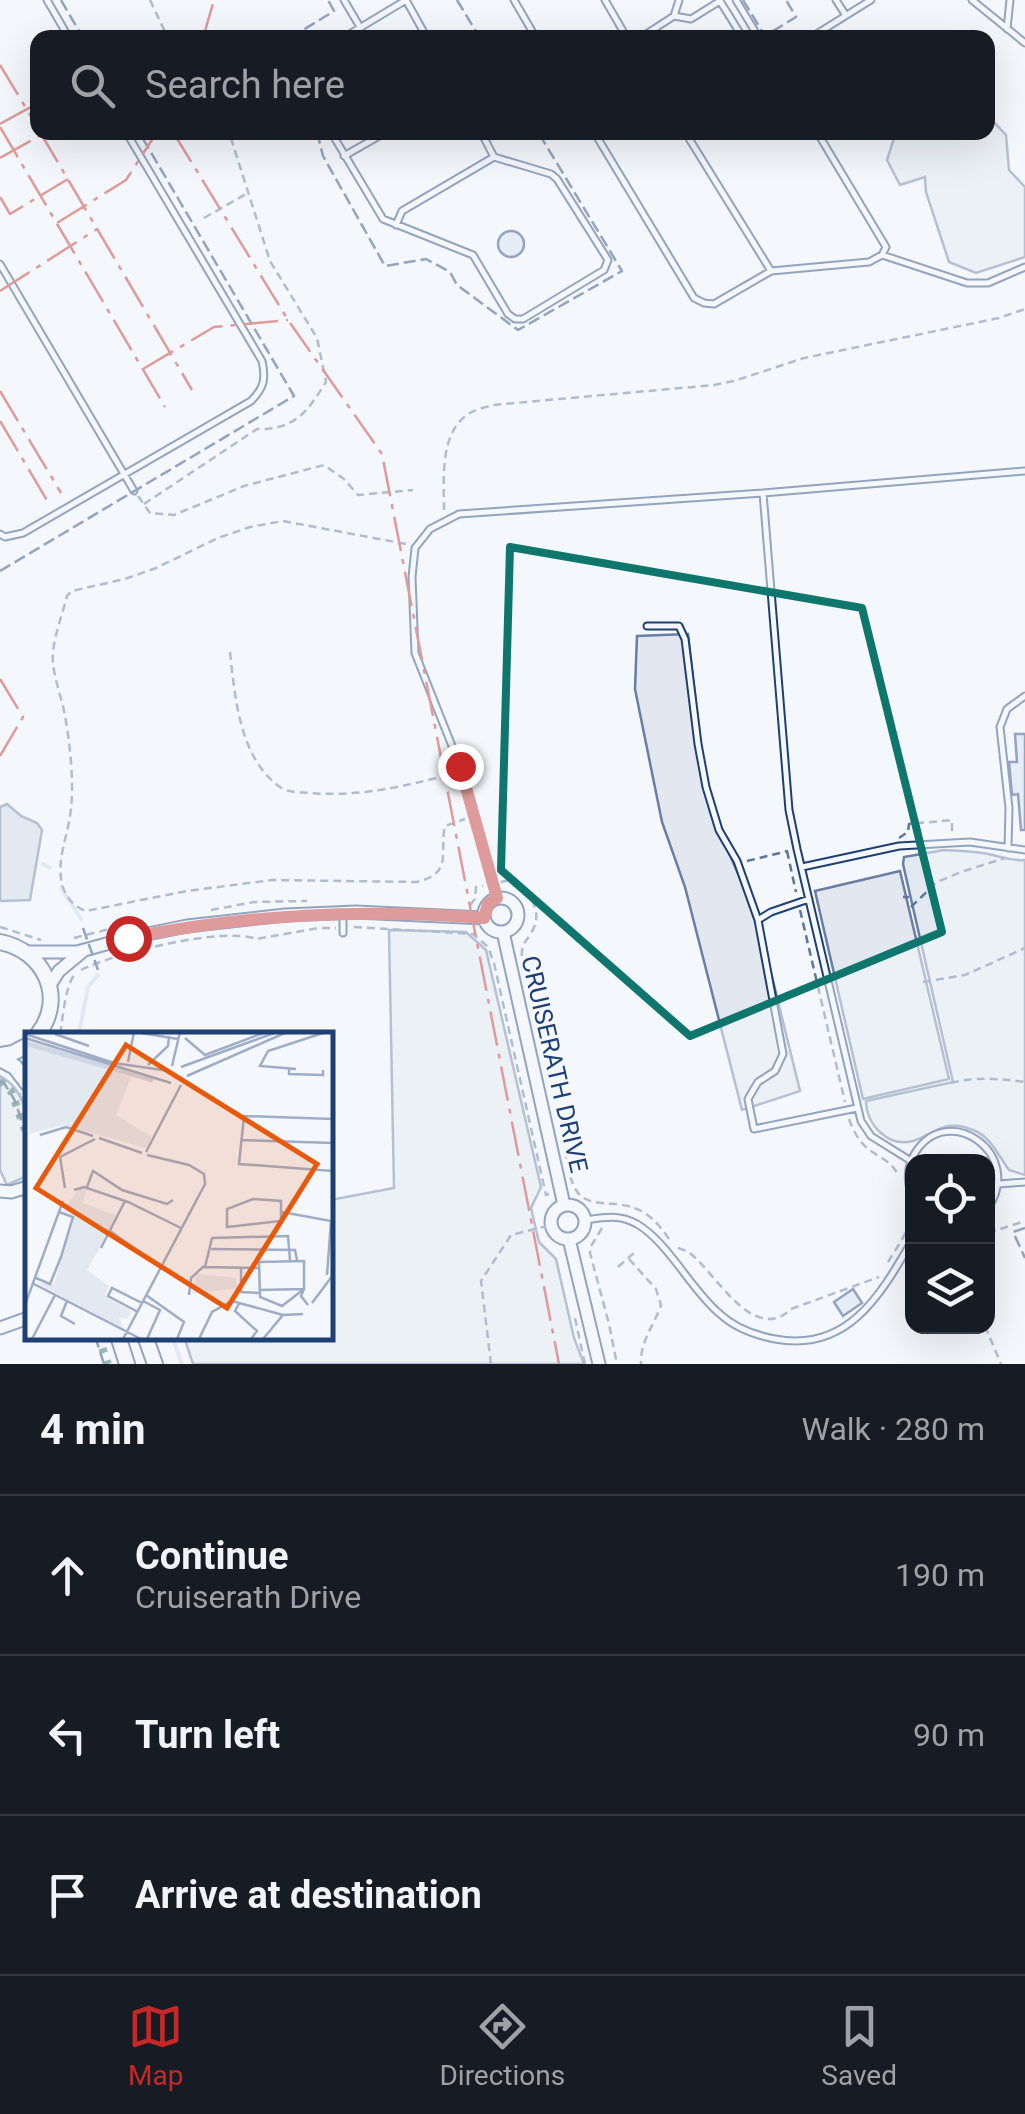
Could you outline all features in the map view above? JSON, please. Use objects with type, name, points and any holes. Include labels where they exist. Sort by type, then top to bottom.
[{"type":"street","points":[[28,952],[76,952],[187,926],[285,915],[416,913],[484,918],[493,930],[503,932],[516,923],[518,912],[508,899],[497,898],[488,904],[484,918]]},
{"type":"street","name":"CRUISERATH DRIVE","points":[[503,932],[564,1205]]},
{"type":"street","points":[[0,942],[28,952],[42,967],[50,986],[49,1032]]},
{"type":"street","points":[[50,986],[59,971],[90,948]]},
{"type":"street","points":[[39,1032],[50,1011]]},
{"type":"street","points":[[0,1057],[25,1047]]},
{"type":"street","points":[[0,1057],[25,1080]]},
{"type":"street","points":[[0,1174],[0,1191],[25,1188]]},
{"type":"street","points":[[564,1205],[576,1206],[585,1220],[579,1235],[569,1239],[556,1233],[552,1225],[555,1210],[564,1205]]},
{"type":"street","points":[[569,1239],[600,1364]]},
{"type":"street","points":[[0,1328],[25,1319]]},
{"type":"street","points":[[119,1339],[127,1364]]},
{"type":"street","points":[[146,1339],[154,1364]]},
{"type":"lane","points":[[47,0],[65,30]]},
{"type":"lane","points":[[344,0],[360,27]]},
{"type":"lane","points":[[355,30],[406,0],[423,30]]},
{"type":"lane","points":[[514,0],[531,30]]},
{"type":"lane","points":[[605,0],[623,30]]},
{"type":"lane","points":[[652,30],[674,16],[679,0]]},
{"type":"lane","points":[[736,0],[754,30]]},
{"type":"lane","points":[[836,0],[846,16]]},
{"type":"lane","points":[[823,30],[871,0]]},
{"type":"lane","points":[[972,0],[1025,43]]},
{"type":"lane","points":[[1007,30],[1010,0]]},
{"type":"lane","points":[[674,16],[691,19],[720,1],[738,30]]},
{"type":"lane","points":[[0,534],[6,537],[23,533],[261,392],[265,377],[262,361],[131,140]]},
{"type":"lane","points":[[336,140],[382,219],[474,255],[508,314],[523,319],[604,270],[608,260],[557,179],[494,156],[485,140]]},
{"type":"lane","points":[[344,156],[372,140]]},
{"type":"lane","points":[[599,140],[694,298],[714,304],[770,271],[869,262],[882,255],[886,247],[822,140]]},
{"type":"lane","points":[[690,140],[770,271]]},
{"type":"lane","points":[[396,225],[402,211],[494,156]]},
{"type":"lane","points":[[882,255],[968,283],[988,283],[1025,267]]},
{"type":"lane","points":[[0,264],[134,491]]},
{"type":"lane","points":[[497,898],[461,771],[415,652],[412,577],[417,546],[430,529],[459,514],[1025,472]]},
{"type":"lane","points":[[764,493],[788,810],[861,1121],[871,1136],[905,1156]]},
{"type":"lane","points":[[647,626],[679,626],[685,639],[706,787],[718,830],[738,863],[758,920],[783,1054],[775,1071],[758,1082],[748,1099],[754,1129],[857,1108]]},
{"type":"lane","points":[[1008,848],[1009,808],[1000,727],[1007,709],[1025,696]]},
{"type":"lane","points":[[802,868],[891,846],[952,842],[1025,850]]},
{"type":"lane","points":[[758,920],[809,899]]},
{"type":"lane","points":[[342,913],[343,933]]},
{"type":"lane","points":[[915,1154],[932,1137],[945,1132],[974,1136],[993,1154]]},
{"type":"lane","points":[[995,1159],[999,1169],[995,1196]]},
{"type":"lane","points":[[999,1184],[1025,1182]]},
{"type":"lane","points":[[585,1220],[614,1215],[636,1223],[650,1234],[718,1314],[739,1328],[786,1342],[814,1339],[847,1327],[888,1283],[910,1244]]},
{"type":"path","points":[[150,0],[164,30]]},
{"type":"path","points":[[204,218],[248,193]]},
{"type":"path","points":[[444,522],[446,453],[453,429],[468,414],[493,405],[714,385],[804,358],[999,318],[1025,309]]},
{"type":"path","points":[[134,491],[150,513],[174,515],[244,486],[324,466],[358,495],[413,490]]},
{"type":"path","points":[[417,546],[283,522],[250,527],[156,568],[72,591],[62,614],[53,662],[66,718],[72,810],[60,867],[62,887],[68,899],[86,911],[186,890],[272,880],[416,882],[429,879],[444,860],[445,826],[474,816]]},
{"type":"path","points":[[230,652],[240,716],[251,750],[263,770],[280,786],[290,791],[337,795],[418,784],[461,771]]},
{"type":"path","points":[[899,838],[908,832],[908,824],[952,820],[952,842]]},
{"type":"path","points":[[738,863],[787,851]]},
{"type":"path","points":[[911,906],[937,882],[1005,858]]},
{"type":"path","points":[[510,880],[523,888],[536,910],[536,923],[522,948],[524,968]]},
{"type":"path","points":[[903,897],[909,897]]},
{"type":"path","points":[[353,927],[473,934],[488,947],[503,997],[546,1195]]},
{"type":"path","points":[[0,928],[42,940]]},
{"type":"path","points":[[60,1032],[70,980],[94,964],[131,952],[217,936],[256,939],[333,928]]},
{"type":"path","points":[[68,940],[82,936]]},
{"type":"path","points":[[923,982],[965,975],[1025,948]]},
{"type":"path","points":[[951,1082],[970,1078],[1025,1082]]},
{"type":"path","points":[[563,1141],[574,1187],[582,1197],[590,1202],[630,1206],[654,1219],[676,1248],[690,1252],[738,1305],[755,1315],[778,1318],[791,1309],[844,1290]]},
{"type":"path","points":[[995,1231],[1025,1221]]},
{"type":"path","points":[[490,1364],[481,1281],[511,1235],[552,1225]]},
{"type":"path","points":[[602,1230],[590,1254],[617,1364]]},
{"type":"path","points":[[618,1267],[636,1252]]},
{"type":"path","points":[[629,1260],[656,1290],[661,1305],[640,1352],[641,1364]]},
{"type":"path","points":[[988,1334],[1001,1364]]},
{"type":"highlighted area","points":[[510,547],[862,608],[942,932],[690,1036],[501,870]]},
{"type":"shaded area","points":[[995,123],[1006,135],[1009,170],[1025,187],[1025,257],[976,273],[949,262],[926,192],[925,177],[900,185],[887,160],[893,140],[995,140]]},
{"type":"shaded area","points":[[688,634],[711,811],[758,920],[800,1091],[742,1110],[685,887],[662,822],[635,689],[637,636]]},
{"type":"shaded area","points":[[7,804],[42,830],[30,900],[0,901],[0,807]]},
{"type":"shaded area","points":[[944,850],[1025,860],[1025,1175],[1009,1170],[989,1142],[973,1130],[947,1126],[913,1141],[895,1141],[874,1126],[867,1110],[866,1101],[953,1082],[903,864],[904,857]]},
{"type":"shaded area","points":[[900,871],[949,1079],[863,1099],[815,891]]},
{"type":"shaded area","points":[[389,930],[466,932],[486,950],[541,1187],[531,1208],[539,1242],[556,1259],[584,1364],[193,1364],[185,1339],[332,1339],[332,1200],[394,1188]]},
{"type":"shaded area","points":[[0,1076],[11,1084],[24,1107],[25,1177],[7,1185],[0,1170]]},
{"type":"building","points":[[511,231],[521,234],[521,254],[511,257],[501,254],[498,244],[501,234]]},
{"type":"building","points":[[1015,734],[1025,734],[1025,830],[1021,830],[1018,794],[1012,795],[1009,762],[1017,762]]},
{"type":"building","points":[[853,1289],[862,1303],[843,1316],[834,1302]]},
{"type":"waterway","points":[[43,864],[50,868]]},
{"type":"waterway","points":[[61,888],[81,919]]},
{"type":"waterway","points":[[79,1032],[88,987],[98,975]]},
{"type":"waterway","points":[[173,1339],[182,1364]]},
{"type":"hedge","points":[[0,1081],[11,1091],[25,1130]]},
{"type":"hedge","points":[[99,1339],[108,1364]]},
{"type":"fence","points":[[61,0],[78,30]]},
{"type":"fence","points":[[303,30],[334,11],[328,0]]},
{"type":"fence","points":[[457,0],[475,30]]},
{"type":"fence","points":[[743,0],[761,30]]},
{"type":"fence","points":[[775,30],[796,17],[786,0]]},
{"type":"fence","points":[[0,571],[294,396],[144,140]]},
{"type":"fence","points":[[319,140],[323,156],[385,266],[426,259],[450,272],[457,285],[518,330],[622,271],[543,140]]},
{"type":"fence","points":[[83,928],[98,970]]},
{"type":"fence","points":[[0,1081],[14,1099],[25,1130]]},
{"type":"fence","points":[[1025,1228],[1013,1232],[1025,1258]]},
{"type":"fence","points":[[96,1339],[104,1364]]},
{"type":"power","points":[[205,30],[214,0]]},
{"type":"power","points":[[0,65],[30,115]]},
{"type":"power","points":[[0,124],[30,107]]},
{"type":"power","points":[[0,127],[165,407]]},
{"type":"power","points":[[0,158],[32,140]]},
{"type":"power","points":[[45,140],[192,390]]},
{"type":"power","points":[[57,223],[126,180],[152,140]]},
{"type":"power","points":[[178,140],[288,320],[382,454],[559,1364]]},
{"type":"power","points":[[0,197],[10,214],[68,179]]},
{"type":"power","points":[[0,291],[97,229]]},
{"type":"power","points":[[143,369],[214,327],[288,320]]},
{"type":"power","points":[[0,391],[61,493]]},
{"type":"power","points":[[0,421],[48,502]]},
{"type":"power","points":[[0,679],[23,717],[0,756]]},
{"type":"route","points":[[128,938],[187,926],[285,915],[356,912],[484,918],[485,908],[497,898],[460,766]]}]
